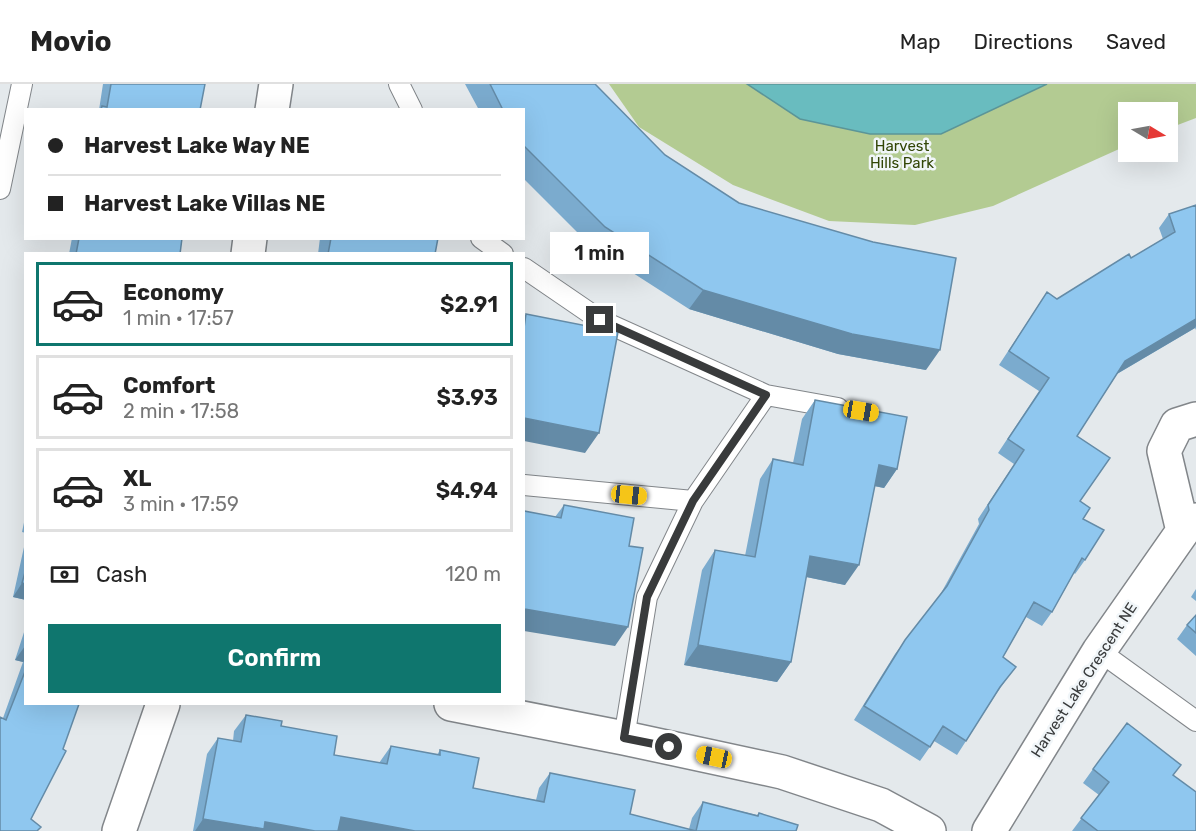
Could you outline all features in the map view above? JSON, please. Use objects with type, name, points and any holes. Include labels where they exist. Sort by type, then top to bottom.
[{"type":"street","points":[[272,108],[276,84]]},
{"type":"street","name":"Harvest Lake Crescent NE","points":[[989,831],[1099,651],[1189,525],[1164,451],[1177,425],[1196,419]]},
{"type":"street","points":[[119,831],[163,705]]},
{"type":"street","points":[[456,705],[782,772],[881,805],[929,831]]},
{"type":"lane","points":[[0,189],[22,84]]},
{"type":"lane","points":[[399,84],[411,108]]},
{"type":"lane","points":[[484,240],[500,252]]},
{"type":"lane","points":[[525,269],[600,320],[766,395],[861,411]]},
{"type":"lane","points":[[624,738],[647,597],[693,501],[766,395]]},
{"type":"lane","points":[[525,485],[693,501]]},
{"type":"lane","points":[[1099,651],[1196,722]]},
{"type":"green space","name":"Harvest Hills Park","points":[[609,84],[1196,84],[1196,118],[1178,125],[1178,102],[1118,102],[1118,150],[993,206],[915,225],[829,221],[733,185],[639,127]]},
{"type":"water","points":[[747,84],[1047,84],[941,134],[870,134],[800,119]]},
{"type":"building","points":[[111,84],[205,84],[200,108],[102,108],[102,106],[107,107]]},
{"type":"building","points":[[490,84],[595,84],[665,155],[739,203],[873,242],[956,258],[940,350],[852,334],[703,290],[605,227],[525,147],[525,108],[502,108]]},
{"type":"building","points":[[1196,205],[1196,319],[1125,361],[1077,436],[1110,458],[1080,501],[1090,508],[1083,519],[1104,530],[1085,560],[1082,558],[1052,612],[1034,602],[1003,657],[1016,667],[1000,687],[966,741],[943,726],[930,747],[864,706],[905,640],[947,586],[989,510],[988,505],[1024,450],[1008,439],[1049,378],[1009,351],[1047,292],[1057,299],[1129,254],[1131,258],[1175,232],[1169,214]]},
{"type":"building","points":[[79,240],[182,240],[180,252],[76,252]]},
{"type":"building","points":[[331,240],[438,240],[435,252],[328,252]]},
{"type":"building","points":[[526,314],[618,332],[599,433],[525,418]]},
{"type":"building","points":[[815,400],[907,417],[897,469],[879,465],[859,565],[810,556],[791,662],[698,645],[715,550],[755,557],[773,459],[803,465]]},
{"type":"building","points":[[564,505],[634,518],[629,546],[643,548],[628,627],[525,609],[525,511],[561,518]]},
{"type":"building","points":[[1196,615],[1196,633],[1187,625]]},
{"type":"building","points":[[24,674],[24,705],[79,705],[63,749],[66,751],[31,819],[41,827],[37,831],[0,831],[0,717],[6,720]]},
{"type":"building","points":[[246,715],[282,721],[281,726],[337,736],[334,755],[387,764],[391,746],[440,755],[440,750],[479,758],[473,788],[544,802],[550,773],[635,790],[630,814],[696,831],[415,831],[341,817],[338,831],[315,831],[265,822],[264,829],[203,819],[218,738],[241,742]]},
{"type":"building","points":[[1127,723],[1181,765],[1173,775],[1196,792],[1196,831],[1098,831],[1081,818],[1109,782],[1093,769]]},
{"type":"building","points":[[703,802],[758,816],[759,813],[798,825],[796,831],[696,831]]},
{"type":"route","points":[[600,320],[766,395],[693,501],[647,597],[624,738],[669,747]]}]
